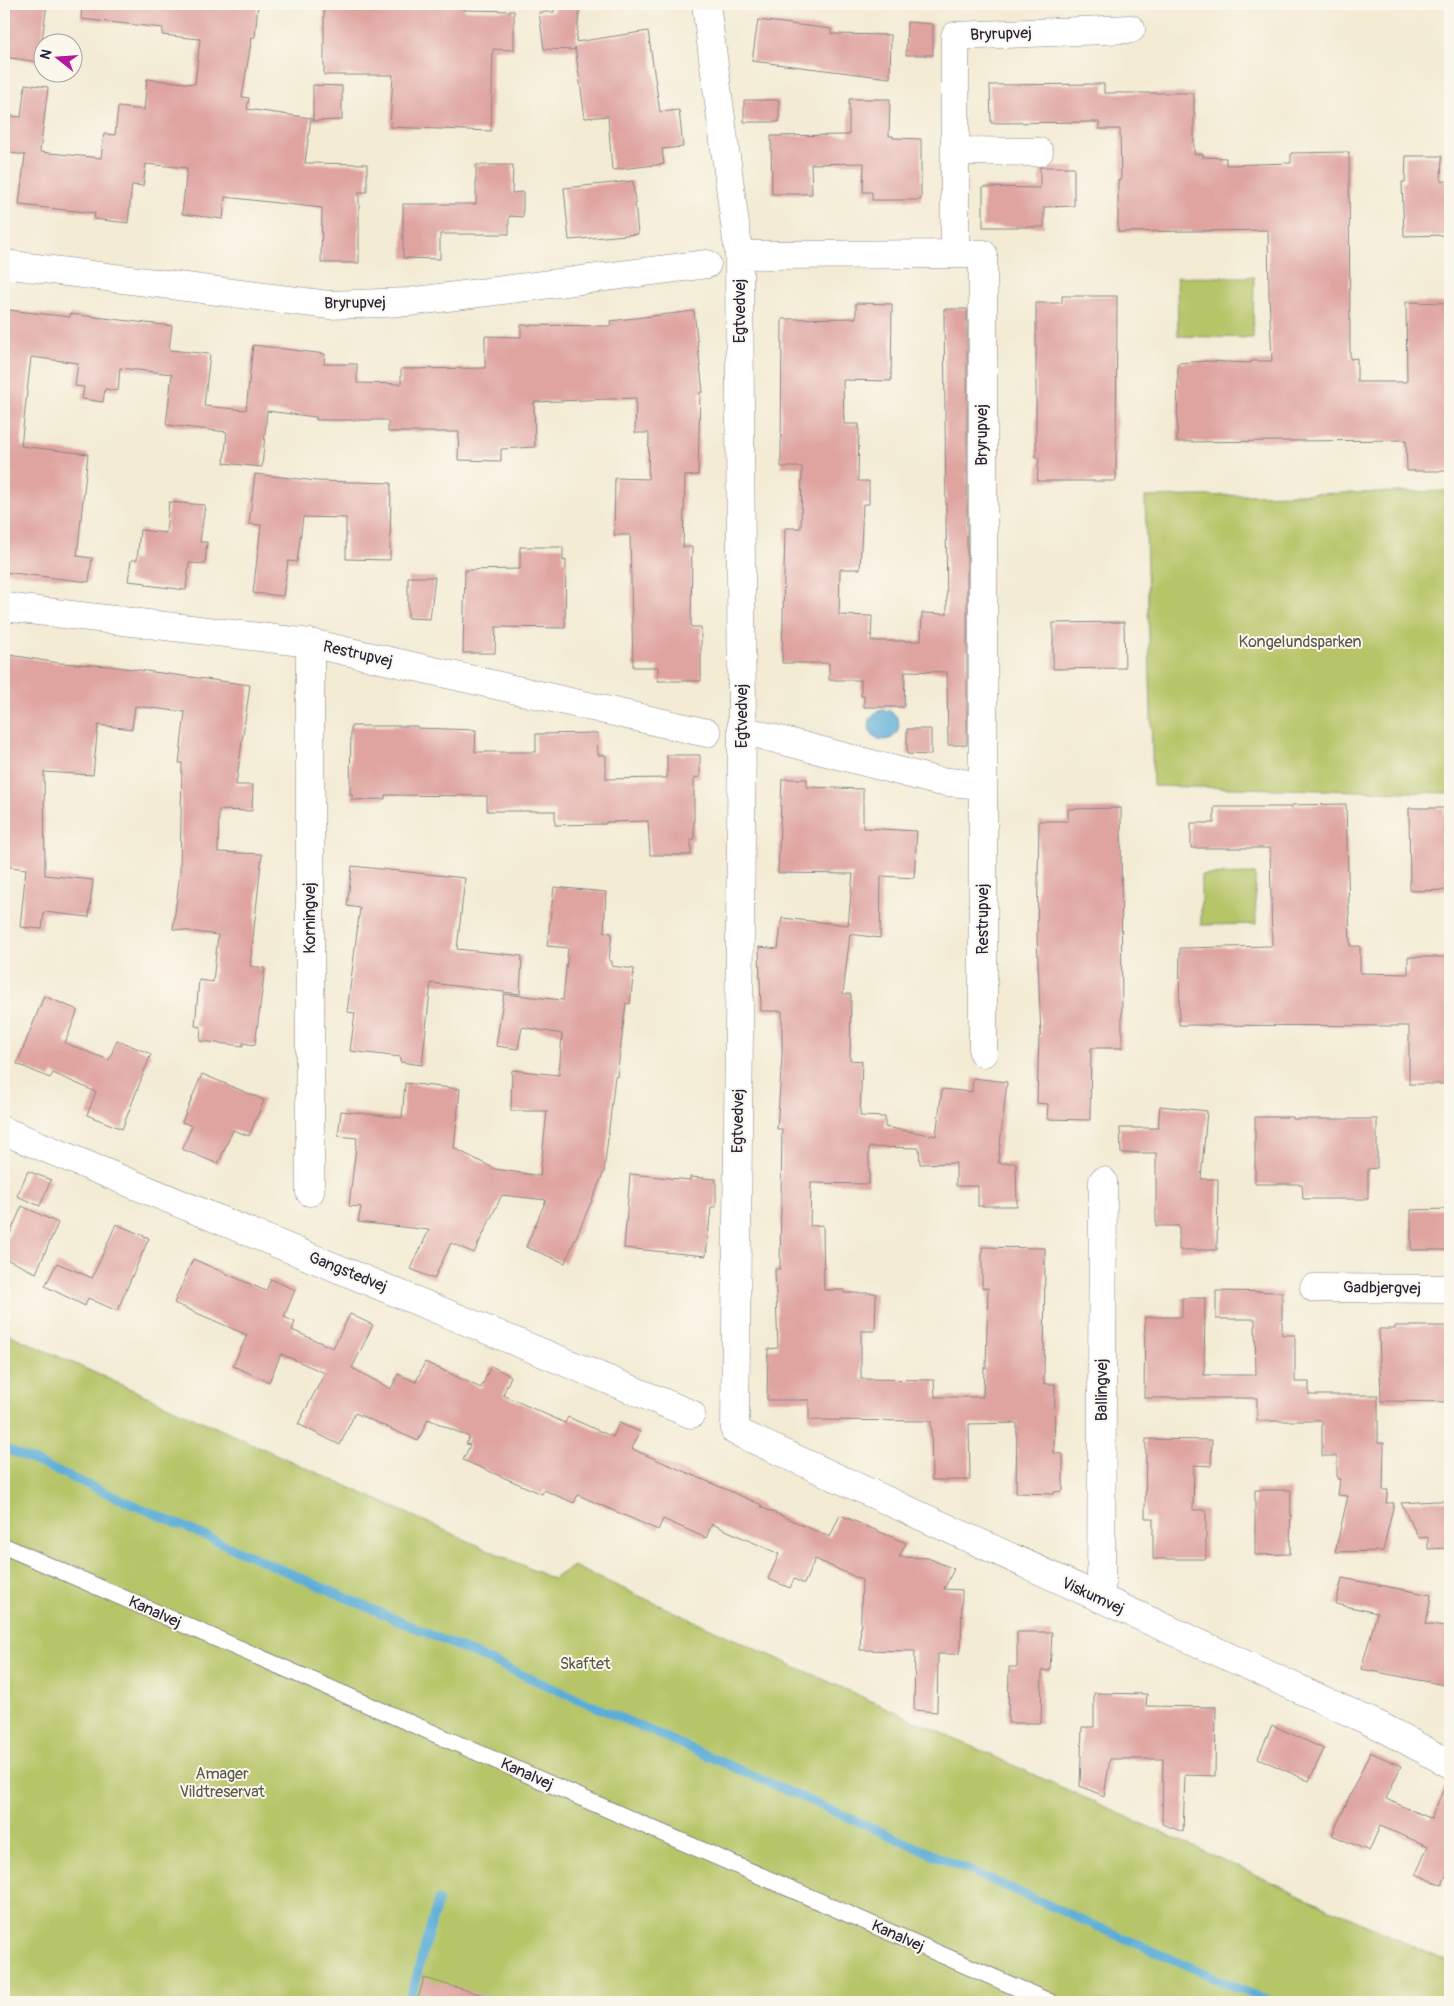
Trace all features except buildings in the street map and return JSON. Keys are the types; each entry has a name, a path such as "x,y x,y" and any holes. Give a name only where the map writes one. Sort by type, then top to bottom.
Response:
{"street":[{"name":"Egtvedvej","path":"706,4 739,255 742,730 735,1431"},
{"name":"Bryrupvej","path":"955,254 955,36 1131,29"},
{"path":"955,151 1039,152"},
{"name":"Bryrupvej","path":"739,255 983,254 983,644"},
{"name":"Bryrupvej","path":"4,264 329,305 408,302 707,264"},
{"name":"Restrupvej","path":"4,607 310,643 707,733"},
{"name":"Korningvej","path":"310,643 310,1192"},
{"name":"Restrupvej","path":"983,644 983,1053"},
{"path":"742,730 938,781 983,785"},
{"name":"Gangstedvej","path":"4,1131 691,1414"},
{"name":"Ballingvej","path":"1101,1599 1103,1181"},
{"name":"Gadbjergvej","path":"1314,1288 1450,1289"},
{"name":"Viskumvej","path":"735,1431 1382,1727 1450,1764"}],"lane":[{"name":"Kanalvej","path":"4,1546 1050,2002"}],"green space":[{"path":"1177,277 1254,277 1253,338 1178,336"},
{"name":"Kongelundsparken","path":"1450,491 1450,793 1153,786 1145,497"},
{"path":"1255,874 1256,924 1201,925 1201,875"},
{"name":"Amager Vildtreservat","path":"4,1332 553,1579 573,1566 1450,1963 1450,2002 4,2002"}],"water":[{"path":"884,710 890,711 898,719 898,731 890,739 884,740 878,739 870,731 869,725 870,719 878,711"}],"waterway":[{"path":"4,1448 1270,2002"},
{"path":"409,2002 438,1900"}],"park label":[{"name":"Skaftet","path":"585,1664"}]}
